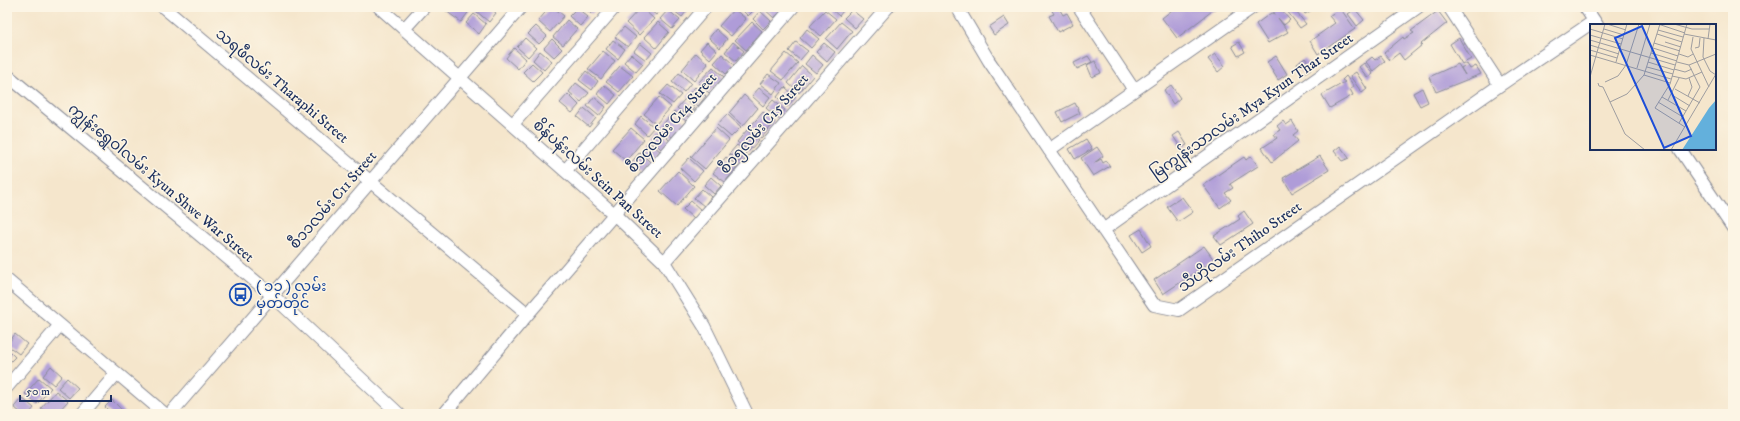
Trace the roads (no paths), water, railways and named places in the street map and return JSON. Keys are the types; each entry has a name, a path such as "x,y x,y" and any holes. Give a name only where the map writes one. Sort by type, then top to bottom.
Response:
{"street":[{"name":"သရဖီလမ်း Tharaphi Street","path":"163,7 528,314"},
{"name":"စိန်ပန်းလမ်း Sein Pan Street","path":"379,7 565,170 664,262 704,326 747,414"},
{"path":"404,29 424,7"},
{"name":"စီ၁၁လမ်း C11 Street","path":"170,414 521,7"},
{"path":"513,124 614,7"},
{"path":"565,170 706,7"},
{"name":"စီ၁၄လမ်း C14 Street","path":"444,414 528,314 794,7"},
{"name":"စီ၁၅လမ်း C15 Street","path":"664,262 888,7"},
{"name":"သီဟိုလမ်း Thiho Street","path":"957,7 989,62 1154,305 1179,310 1500,85 1590,26"},
{"path":"1049,150 1253,7"},
{"name":"မြကျွန်းသာလမ်း Mya Kyun Thar Street","path":"1103,230 1418,7"},
{"path":"1449,7 1500,85"},
{"path":"1585,7 1595,23"},
{"path":"1082,8 1134,90"},
{"name":"ကျွန်းရွှေဝါလမ်း Kyun Shwe War Street","path":"7,75 272,295 399,414"},
{"path":"1681,150 1733,228"},
{"path":"9,284 165,414"},
{"path":"7,387 60,325"},
{"path":"82,414 117,373"}],"place":[{"name":"( ၁၁ ) လမ်း မှတ်တိုင်","path":"240,295"}]}
